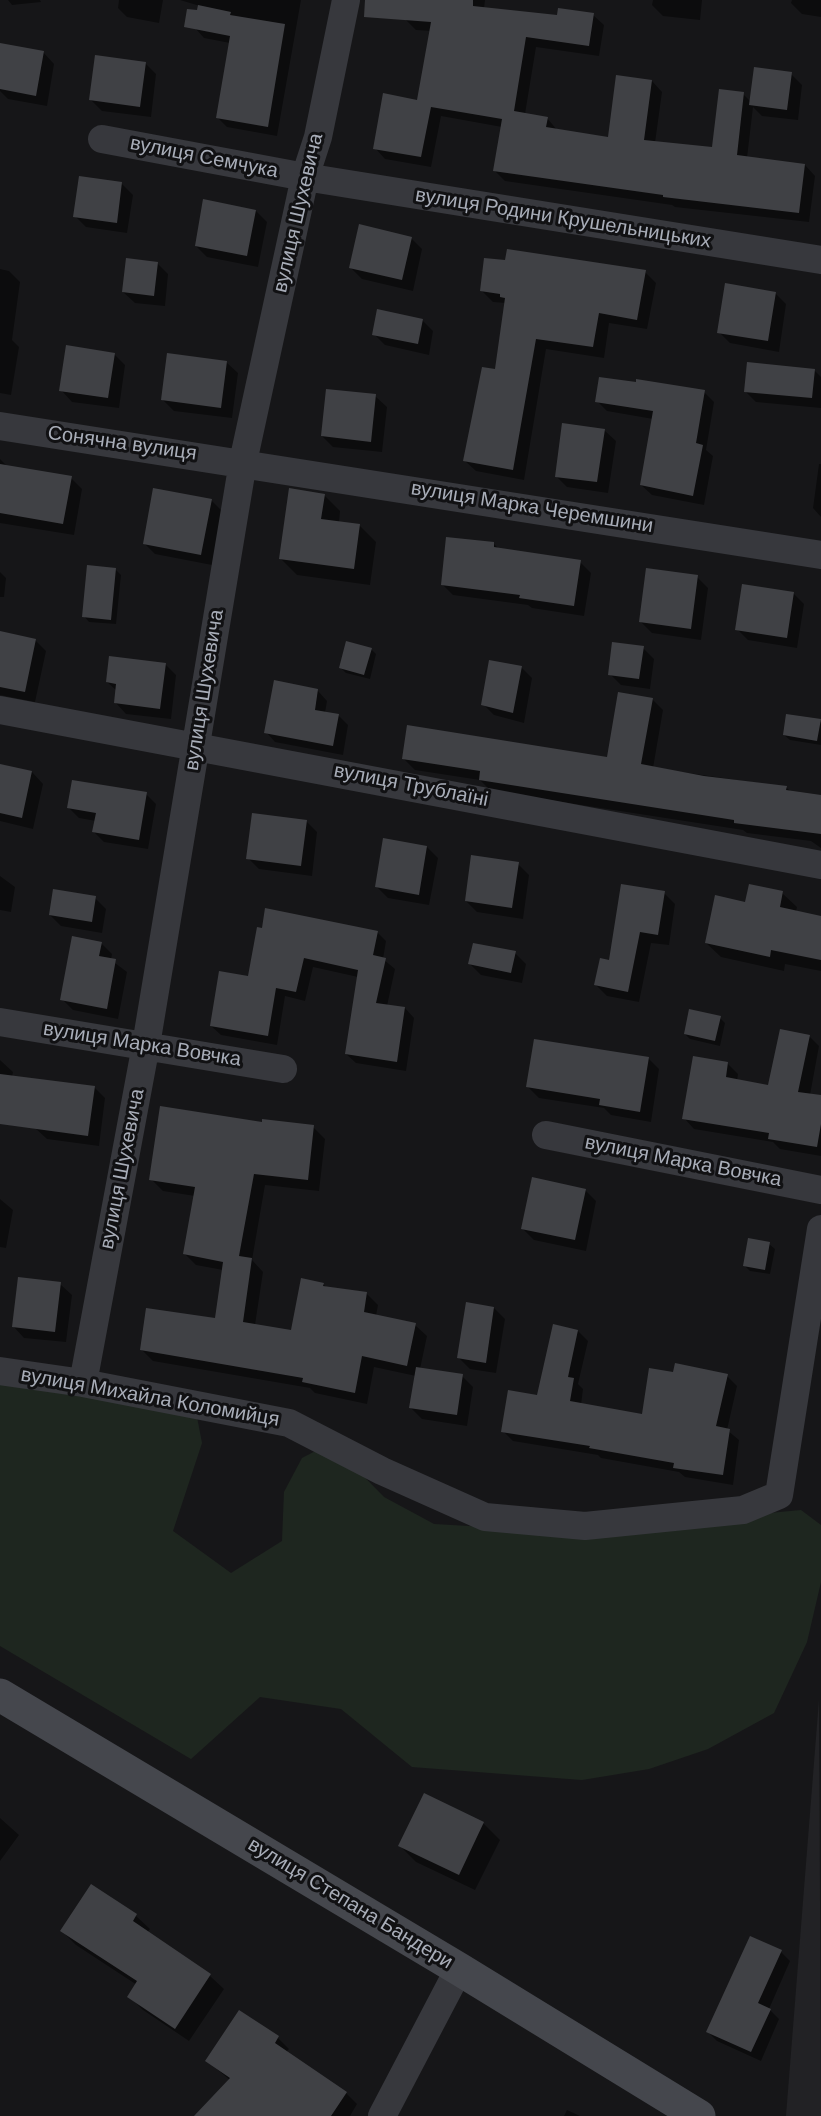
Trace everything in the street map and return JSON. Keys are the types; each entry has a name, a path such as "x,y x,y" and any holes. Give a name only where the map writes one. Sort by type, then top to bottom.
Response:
{"main road":[{"name":"вулиця Степана Бандери","path":"0,1695 459,1969 699,2116"}],"street":[{"name":"вулиця Шухевича","path":"83,1383 146,1045 243,462 305,177 318,137 346,0"},
{"name":"вулиця Семчука","path":"102,139 305,177"},
{"name":"вулиця Родини Крушельницьких","path":"305,177 821,260"},
{"name":"Сонячна вулиця","path":"0,426 243,462"},
{"name":"вулиця Марка Черемшини","path":"243,462 821,555"},
{"name":"вулиця Трублаїні","path":"0,710 196,745 821,865"},
{"name":"вулиця Марка Вовчка","path":"0,1022 284,1069"},
{"name":"вулиця Марка Вовчка","path":"546,1135 821,1190"},
{"name":"вулиця Михайла Коломийця","path":"0,1371 83,1383 289,1423 382,1471 485,1517 585,1526 743,1510 779,1495 821,1229"},
{"path":"382,2116 459,1969"}],"shaded area":[{"path":"0,1379 196,1412 202,1443 173,1531 231,1573 282,1541 284,1492 302,1458 331,1443 384,1497 434,1524 571,1532 801,1510 821,1525 821,1582 807,1642 774,1713 708,1749 649,1769 582,1780 412,1767 341,1709 260,1697 191,1759 0,1646"},
{"path":"819,1700 821,2116 786,2116"}],"building":[{"path":"365,0 473,0 473,6 557,15 558,8 594,13 589,46 526,37 514,111 548,117 546,127 608,137 616,75 652,80 644,140 712,147 719,89 744,92 737,155 805,164 799,213 663,197 663,195 493,171 502,119 431,107 421,157 373,149 383,93 417,100 431,22 364,17"},
{"path":"198,5 231,12 230,15 285,24 268,127 216,118 230,36 184,27 187,9 197,10"},
{"path":"0,43 44,51 36,96 0,89"},
{"path":"95,55 146,62 140,107 89,100"},
{"path":"754,67 792,72 787,110 749,105"},
{"path":"79,176 122,182 117,223 73,217"},
{"path":"203,199 256,210 247,256 195,246"},
{"path":"359,224 412,237 402,280 349,268"},
{"path":"507,249 646,270 637,320 599,313 593,347 536,339 513,470 463,461 482,367 495,369 505,298 500,297 500,294 480,291 484,258 505,260"},
{"path":"126,258 158,262 154,296 122,292"},
{"path":"725,283 776,292 768,341 717,333"},
{"path":"377,309 423,319 418,344 372,335"},
{"path":"66,345 115,353 108,398 59,391"},
{"path":"167,353 227,361 221,408 161,400"},
{"path":"747,362 815,369 812,398 744,392"},
{"path":"599,377 636,382 636,379 705,390 696,443 703,445 693,496 640,485 653,411 595,402"},
{"path":"326,389 376,394 371,442 321,436"},
{"path":"562,423 605,429 597,482 555,477"},
{"path":"0,464 72,476 63,524 0,513"},
{"path":"153,488 212,499 201,555 143,544"},
{"path":"289,488 325,494 321,519 360,524 354,569 279,559"},
{"path":"446,537 494,542 494,547 581,560 574,606 519,598 520,595 441,585"},
{"path":"87,565 116,568 111,620 82,617"},
{"path":"646,568 698,575 691,629 639,622"},
{"path":"742,584 794,592 787,638 735,630"},
{"path":"0,631 36,639 25,692 0,687"},
{"path":"346,641 372,648 364,675 339,668"},
{"path":"612,642 644,646 639,679 608,675"},
{"path":"109,656 166,663 160,709 114,703 116,684 106,682"},
{"path":"489,660 522,666 513,713 481,705"},
{"path":"274,680 318,689 315,710 339,714 333,746 264,733"},
{"path":"618,692 653,698 641,764 704,776 787,786 786,790 821,795 821,834 734,823 734,820 479,780 480,771 402,759 407,725 607,757"},
{"path":"786,714 821,719 817,741 783,735"},
{"path":"0,764 32,771 22,818 0,813"},
{"path":"72,780 147,792 139,840 92,832 96,813 67,808"},
{"path":"252,813 307,820 301,866 246,859"},
{"path":"383,838 427,846 419,895 375,887"},
{"path":"471,855 519,862 512,908 465,901"},
{"path":"621,884 665,891 658,935 640,932 628,992 594,985 600,958 609,960"},
{"path":"749,884 783,891 780,907 821,916 821,960 771,950 770,957 705,943 715,895 745,902"},
{"path":"53,889 96,896 92,922 49,915"},
{"path":"265,908 378,931 373,955 386,958 376,1003 405,1007 397,1062 345,1054 358,970 304,958 296,992 276,988 268,1036 210,1026 219,971 248,976 257,927 262,928"},
{"path":"72,936 102,942 99,956 116,959 107,1009 60,1000"},
{"path":"473,943 516,951 511,973 468,964"},
{"path":"689,1009 721,1016 715,1041 684,1034"},
{"path":"780,1029 810,1035 798,1092 821,1095 821,1124 817,1147 768,1139 769,1133 682,1119 693,1056 728,1062 726,1077 768,1085"},
{"path":"534,1039 649,1057 640,1112 599,1105 600,1099 526,1087"},
{"path":"0,1074 95,1086 88,1136 0,1124"},
{"path":"160,1106 262,1122 262,1119 314,1125 308,1180 254,1174 239,1256 252,1258 243,1322 291,1330 301,1278 324,1283 323,1286 367,1292 364,1312 416,1323 407,1366 362,1356 355,1393 302,1382 303,1378 140,1350 146,1308 215,1318 223,1262 183,1254 195,1187 149,1180"},
{"path":"532,1177 586,1189 575,1240 521,1229"},
{"path":"748,1238 770,1242 765,1270 743,1266"},
{"path":"18,1277 61,1282 55,1332 12,1327"},
{"path":"466,1302 494,1307 486,1363 457,1358"},
{"path":"553,1324 578,1330 568,1377 574,1378 570,1401 642,1414 649,1368 673,1372 675,1363 728,1374 716,1426 730,1429 723,1475 673,1468 674,1463 589,1448 590,1446 501,1432 508,1390 537,1395"},
{"path":"416,1367 463,1374 457,1415 409,1408"},
{"path":"424,1793 484,1822 459,1875 398,1846"},
{"path":"91,1884 137,1914 133,1921 211,1974 175,2029 127,1997 137,1981 60,1931"},
{"path":"750,1936 782,1950 758,2003 771,2009 751,2052 706,2032"},
{"path":"239,2010 279,2036 275,2043 347,2092 331,2116 194,2116 230,2078 205,2061"}]}
